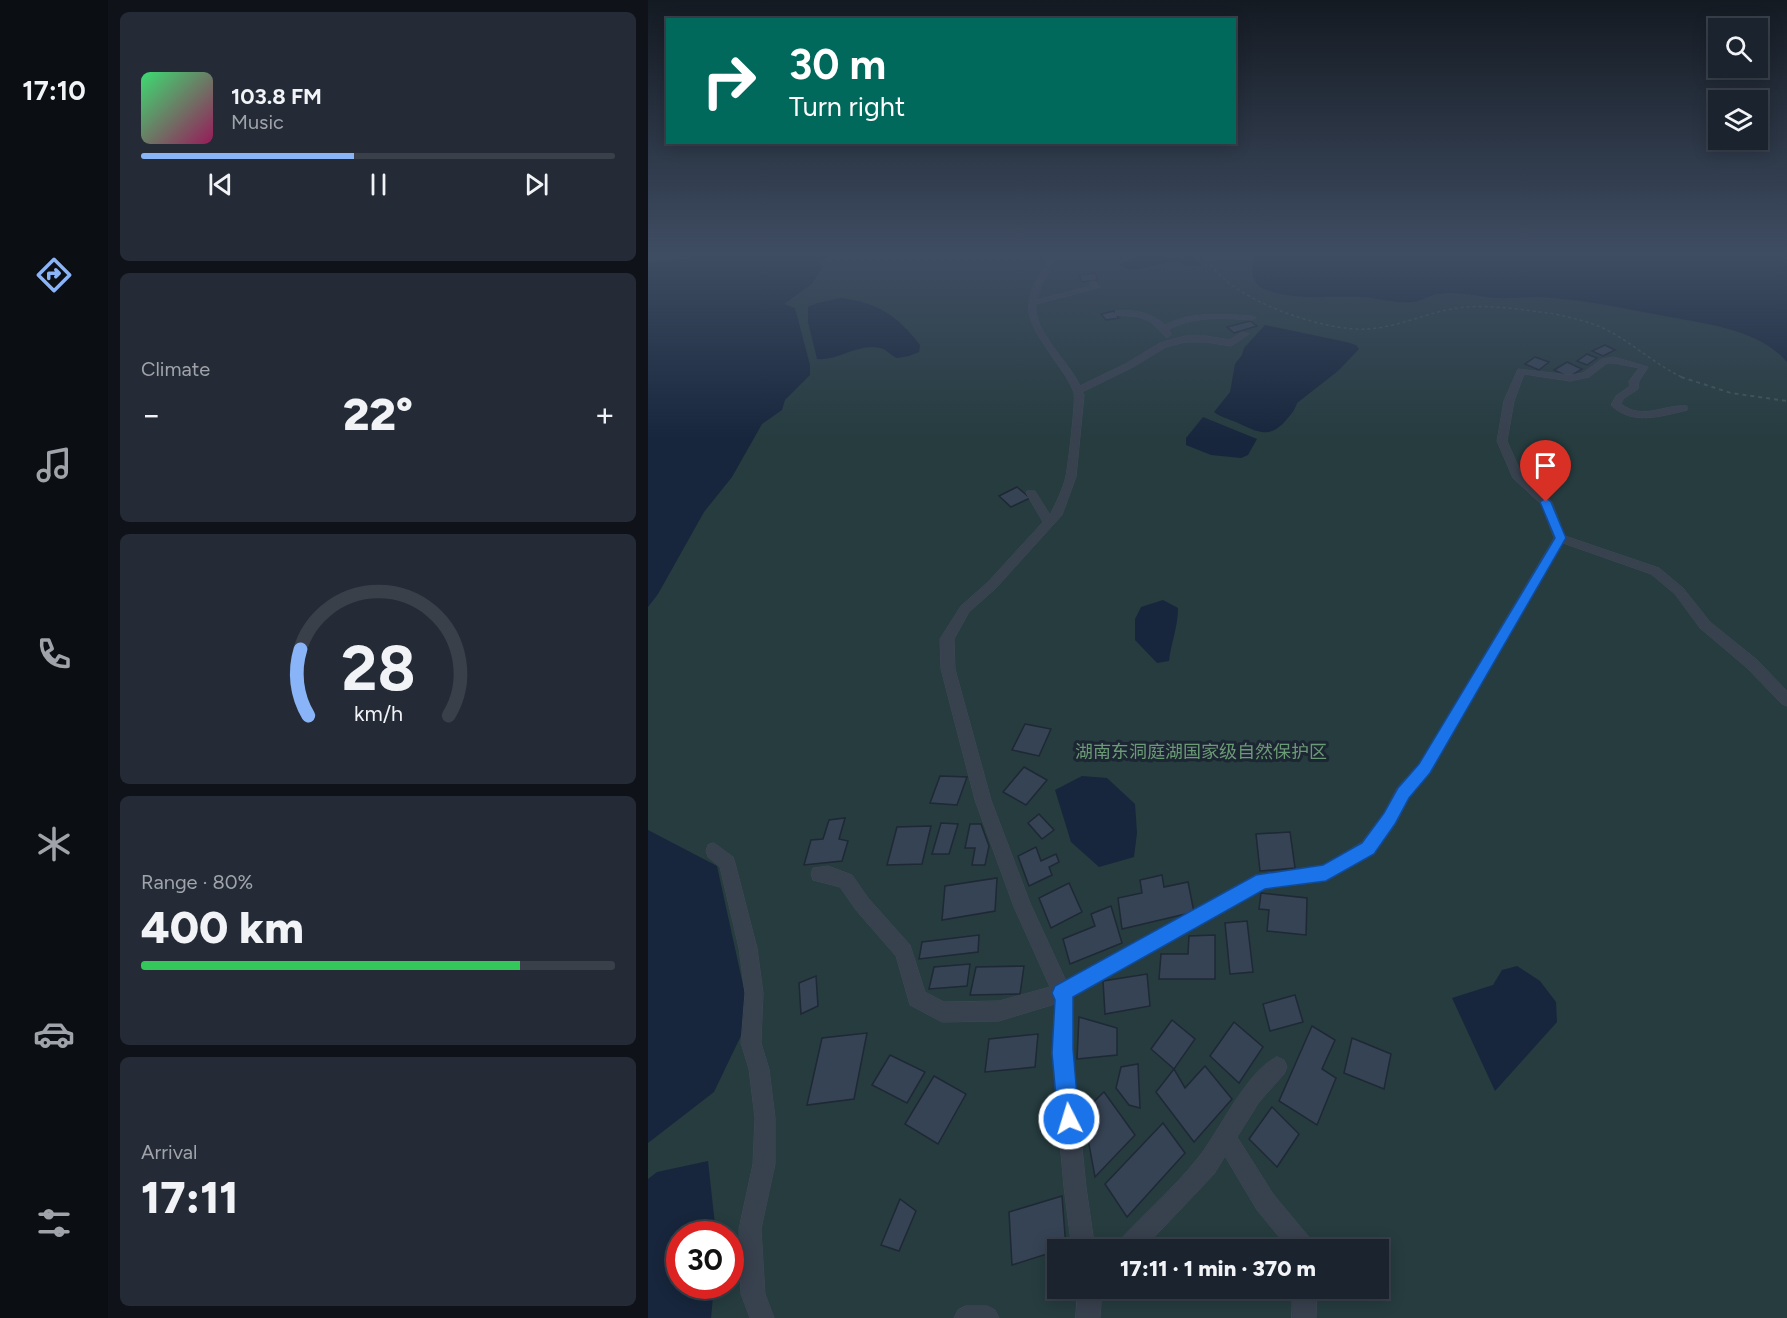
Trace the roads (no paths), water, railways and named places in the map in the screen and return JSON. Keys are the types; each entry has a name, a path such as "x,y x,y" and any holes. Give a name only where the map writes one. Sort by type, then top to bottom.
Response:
{"street":[{"path":"1032,316 1039,331 1072,379 1079,395 1071,477 1056,515 992,585 965,609 947,639 948,669 983,800 1023,907 1065,1000 1062,1053 1063,1051 1075,1187 1082,1239"},
{"path":"1140,316 1165,328 1168,336 1163,345"},
{"path":"1165,328 1174,323 1204,316"},
{"path":"1214,316 1252,318"},
{"path":"1077,390 1130,365 1163,345 1185,339 1206,339 1231,343 1245,334"},
{"path":"1684,408 1656,415 1643,415 1631,414 1616,405 1619,398 1635,387 1634,381 1644,367 1614,360 1605,361 1586,375 1570,378 1521,371 1509,401 1502,441 1517,476 1546,502 1560,538 1655,571 1679,591 1705,624 1751,663 1787,700"},
{"path":"1031,493 1049,522"},
{"path":"819,873 846,881 862,904 904,951 917,998 942,1012 999,1011 1062,993 1263,881 1326,873 1368,848 1390,818 1403,793 1425,768 1560,538"},
{"path":"714,851 727,863 748,948 754,993 751,1043 759,1069 765,1118 764,1164 750,1229 753,1294 762,1318"},
{"path":"1136,1239 1206,1166 1252,1095 1277,1067"},
{"path":"1225,1137 1264,1202 1296,1239"},
{"path":"1088,1318 1089,1299"},
{"path":"1304,1318 1305,1299"},
{"path":"966,1318 987,1318"}],"water":[{"path":"648,316 797,316 810,365 810,375 785,400 782,410 762,424 732,477 704,512 658,594 648,607"},
{"path":"808,316 891,316 920,345 919,352 897,358 882,349 872,347 817,359"},
{"path":"1665,316 1787,316 1787,362 1763,342 1733,330"},
{"path":"1265,325 1346,342 1356,345 1359,349 1338,371 1297,403 1281,426 1269,432 1250,429 1214,412 1230,392 1235,364 1244,348"},
{"path":"1203,417 1257,439 1248,455 1241,458 1211,455 1186,445 1186,438"},
{"path":"1163,600 1178,608 1178,615 1169,661 1157,663 1135,640 1135,619 1141,607"},
{"path":"1082,776 1107,778 1135,804 1137,833 1134,857 1099,867 1071,842 1055,790"},
{"path":"648,830 717,866 750,1017 714,1092 648,1143"},
{"path":"1517,966 1540,981 1556,1002 1557,1022 1495,1091 1452,998 1493,985 1502,970"},
{"path":"708,1161 715,1221 666,1221 666,1299 713,1299 711,1318 648,1318 648,1179 657,1172"}],"park label":[{"name":"湖南东洞庭湖国家级自然保护区","path":"1201,752"}]}
